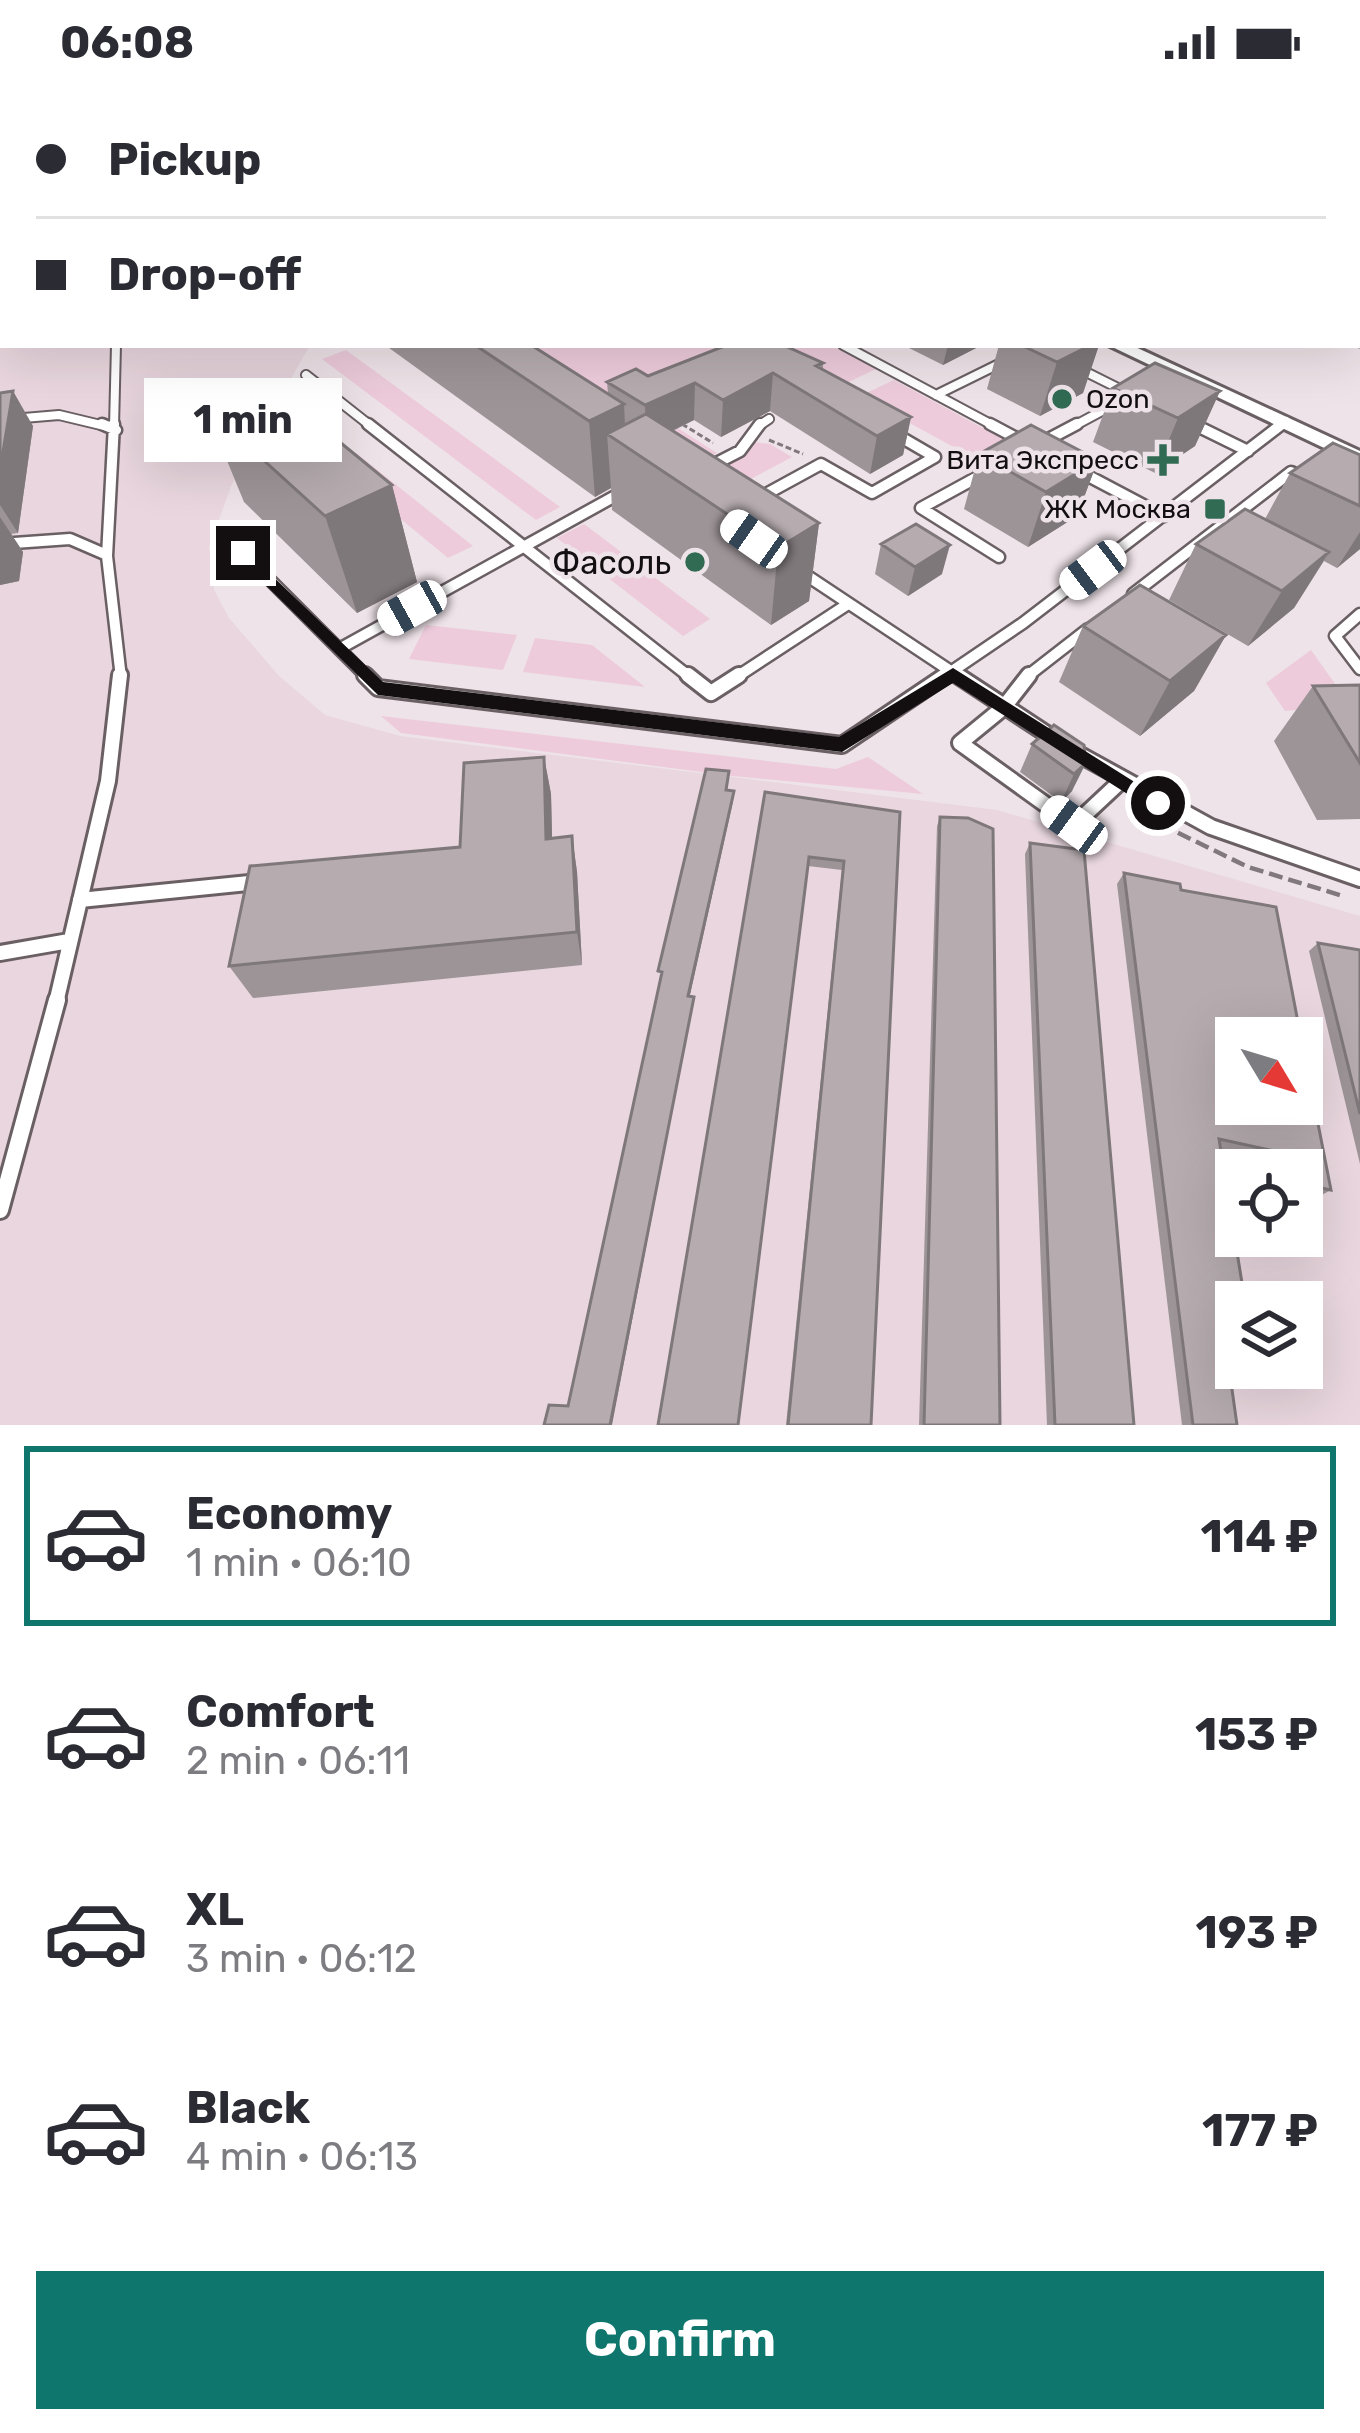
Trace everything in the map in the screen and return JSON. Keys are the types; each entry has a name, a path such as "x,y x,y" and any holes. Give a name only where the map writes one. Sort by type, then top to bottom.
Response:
{"street":[{"path":"1124,348 1360,459"}],"lane":[{"path":"0,1210 80,900 119,718 122,661 107,555 116,348"},
{"path":"849,348 1037,449"},
{"path":"936,395 1019,354"},
{"path":"1014,457 1037,449 1132,394 1072,366"},
{"path":"306,375 712,693 848,604"},
{"path":"0,420 63,413 116,430"},
{"path":"691,476 740,451 758,425 770,419"},
{"path":"243,553 378,688 842,745 953,674 1286,421"},
{"path":"1190,422 1248,451"},
{"path":"739,508 821,464 872,493 935,457 877,423"},
{"path":"1062,463 1163,516"},
{"path":"995,467 922,508 999,557"},
{"path":"1115,608 1291,472 1308,480"},
{"path":"339,649 631,487"},
{"path":"0,544 69,539 93,542 107,555"},
{"path":"794,567 1120,782 1196,824 1293,861 1360,879"},
{"path":"1360,614 1335,636 1360,669"},
{"path":"1097,622 1018,683 1004,707 960,743 1074,825 1120,782"},
{"path":"80,900 265,882"},
{"path":"0,953 69,941"}],"shaded area":[{"path":"0,348 308,348 232,484 209,547 214,590 229,618 279,676 325,715 400,736 997,810 1360,916 1360,1425 0,1425"},
{"path":"503,348 747,348 648,409 717,453 684,471"},
{"path":"775,348 836,348 876,369 836,388"},
{"path":"346,350 560,507 536,520 322,359"},
{"path":"894,380 1005,440 983,463 860,396"},
{"path":"753,442 770,444 792,457 738,486 695,479 745,454"},
{"path":"356,453 473,546 448,558 333,463"},
{"path":"584,524 710,619 683,636 557,538"},
{"path":"426,625 517,635 503,670 409,659"},
{"path":"535,638 592,645 645,687 523,672"},
{"path":"1311,650 1350,705 1285,711 1266,683"},
{"path":"381,716 836,769 868,757 923,794 733,776 401,733"}],"building":[{"path":"480,348 536,348 624,404 589,421"},
{"path":"719,348 790,348 911,417 877,436 773,373 723,400 695,383 645,405 607,382 636,369 648,376"},
{"path":"1027,348 1085,348 1057,362"},
{"path":"1155,363 1220,391 1178,418 1113,388"},
{"path":"268,383 392,485 325,516 205,407"},
{"path":"13,391 0,470 0,393"},
{"path":"646,414 819,523 778,548 607,434"},
{"path":"1031,425 1098,460 1046,492 979,454"},
{"path":"1333,443 1360,455 1360,506 1290,473"},
{"path":"1245,509 1329,552 1282,591 1196,544"},
{"path":"916,524 950,545 915,567 881,544"},
{"path":"1140,585 1226,635 1170,681 1083,626"},
{"path":"1360,685 1360,763 1313,686"},
{"path":"1054,725 1084,745 1086,763 1074,774 1032,744"},
{"path":"544,757 546,839 572,836 577,932 229,966 250,866 460,847 464,763"},
{"path":"706,769 729,771 726,790 734,791 688,996 694,997 610,1425 544,1425 549,1405 568,1406 662,972 658,971"},
{"path":"765,792 900,812 871,1425 788,1425 844,861 809,857 738,1425 658,1425"},
{"path":"940,817 968,818 993,829 1000,1425 924,1425"},
{"path":"1030,843 1084,850 1134,1425 1055,1425"},
{"path":"1124,873 1180,884 1181,890 1276,907 1297,1017 1215,1017 1215,1125 1318,1125 1323,1149 1265,1149 1219,1139 1221,1149 1215,1149 1215,1257 1238,1257 1242,1281 1215,1281 1215,1389 1232,1389 1237,1425 1193,1425"},
{"path":"1318,943 1360,950 1360,1114"},
{"path":"1323,1149 1331,1190 1323,1188"}],"place":[{"name":"Ozon","path":"1062,399"},
{"name":"Вита Экспресс","path":"1163,460"},
{"name":"ЖК Москва","path":"1215,509"},
{"name":"Фасоль","path":"695,562"}],"route":[{"path":"243,553 378,688 842,745 953,674 1158,803"}]}
